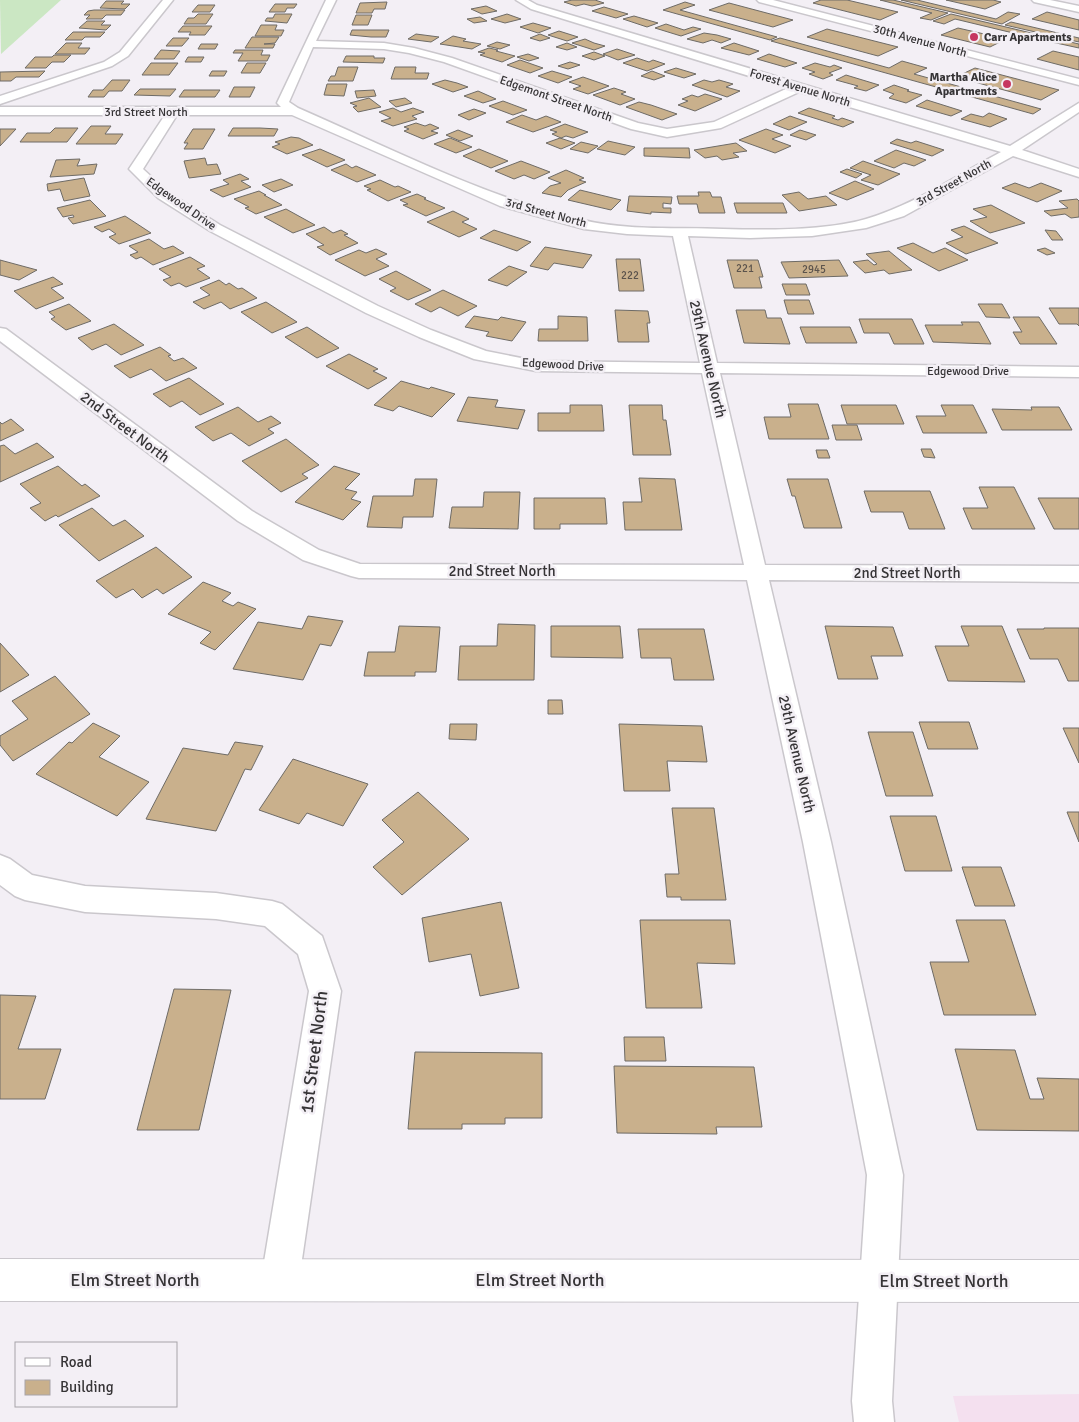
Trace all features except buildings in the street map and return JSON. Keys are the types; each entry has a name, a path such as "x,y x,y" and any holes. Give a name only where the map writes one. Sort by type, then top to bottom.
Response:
{"street":[{"path":"0,100 108,64 124,54 168,0"},
{"path":"294,112 284,103 309,44 331,0"},
{"name":"Forest Avenue North","path":"521,0 534,7 1012,151 1079,173"},
{"name":"30th Avenue North","path":"762,0 1079,82"},
{"path":"1037,0 1079,9"},
{"name":"Edgemont Street North","path":"309,44 384,46 410,50 448,60 635,126 667,133 717,125 798,88"},
{"name":"3rd Street North","path":"0,111 294,112 505,203 584,225 626,230 750,234 812,232 866,224 899,213 1012,151 1079,107"},
{"name":"Edgewood Drive","path":"173,112 136,169 147,183 201,221 391,318 482,356 536,366 1079,372"},
{"name":"29th Avenue North","path":"679,231 817,842 885,1174 872,1401 874,1422"},
{"name":"2nd Street North","path":"0,332 245,516 311,555 359,570 1079,574"},
{"name":"1st Street North","path":"0,868 24,888 85,899 216,906 272,914 311,946 325,991 280,1280"},
{"name":"Elm Street North","path":"0,1280 1079,1281"}],"shaded area":[{"path":"1079,1394 1079,1422 959,1422 953,1396"}],"green space":[{"path":"0,0 61,0 1,54"}],"place":[{"name":"Carr Apartments","path":"974,37"},
{"name":"Martha Alice Apartments","path":"1007,84"}]}
